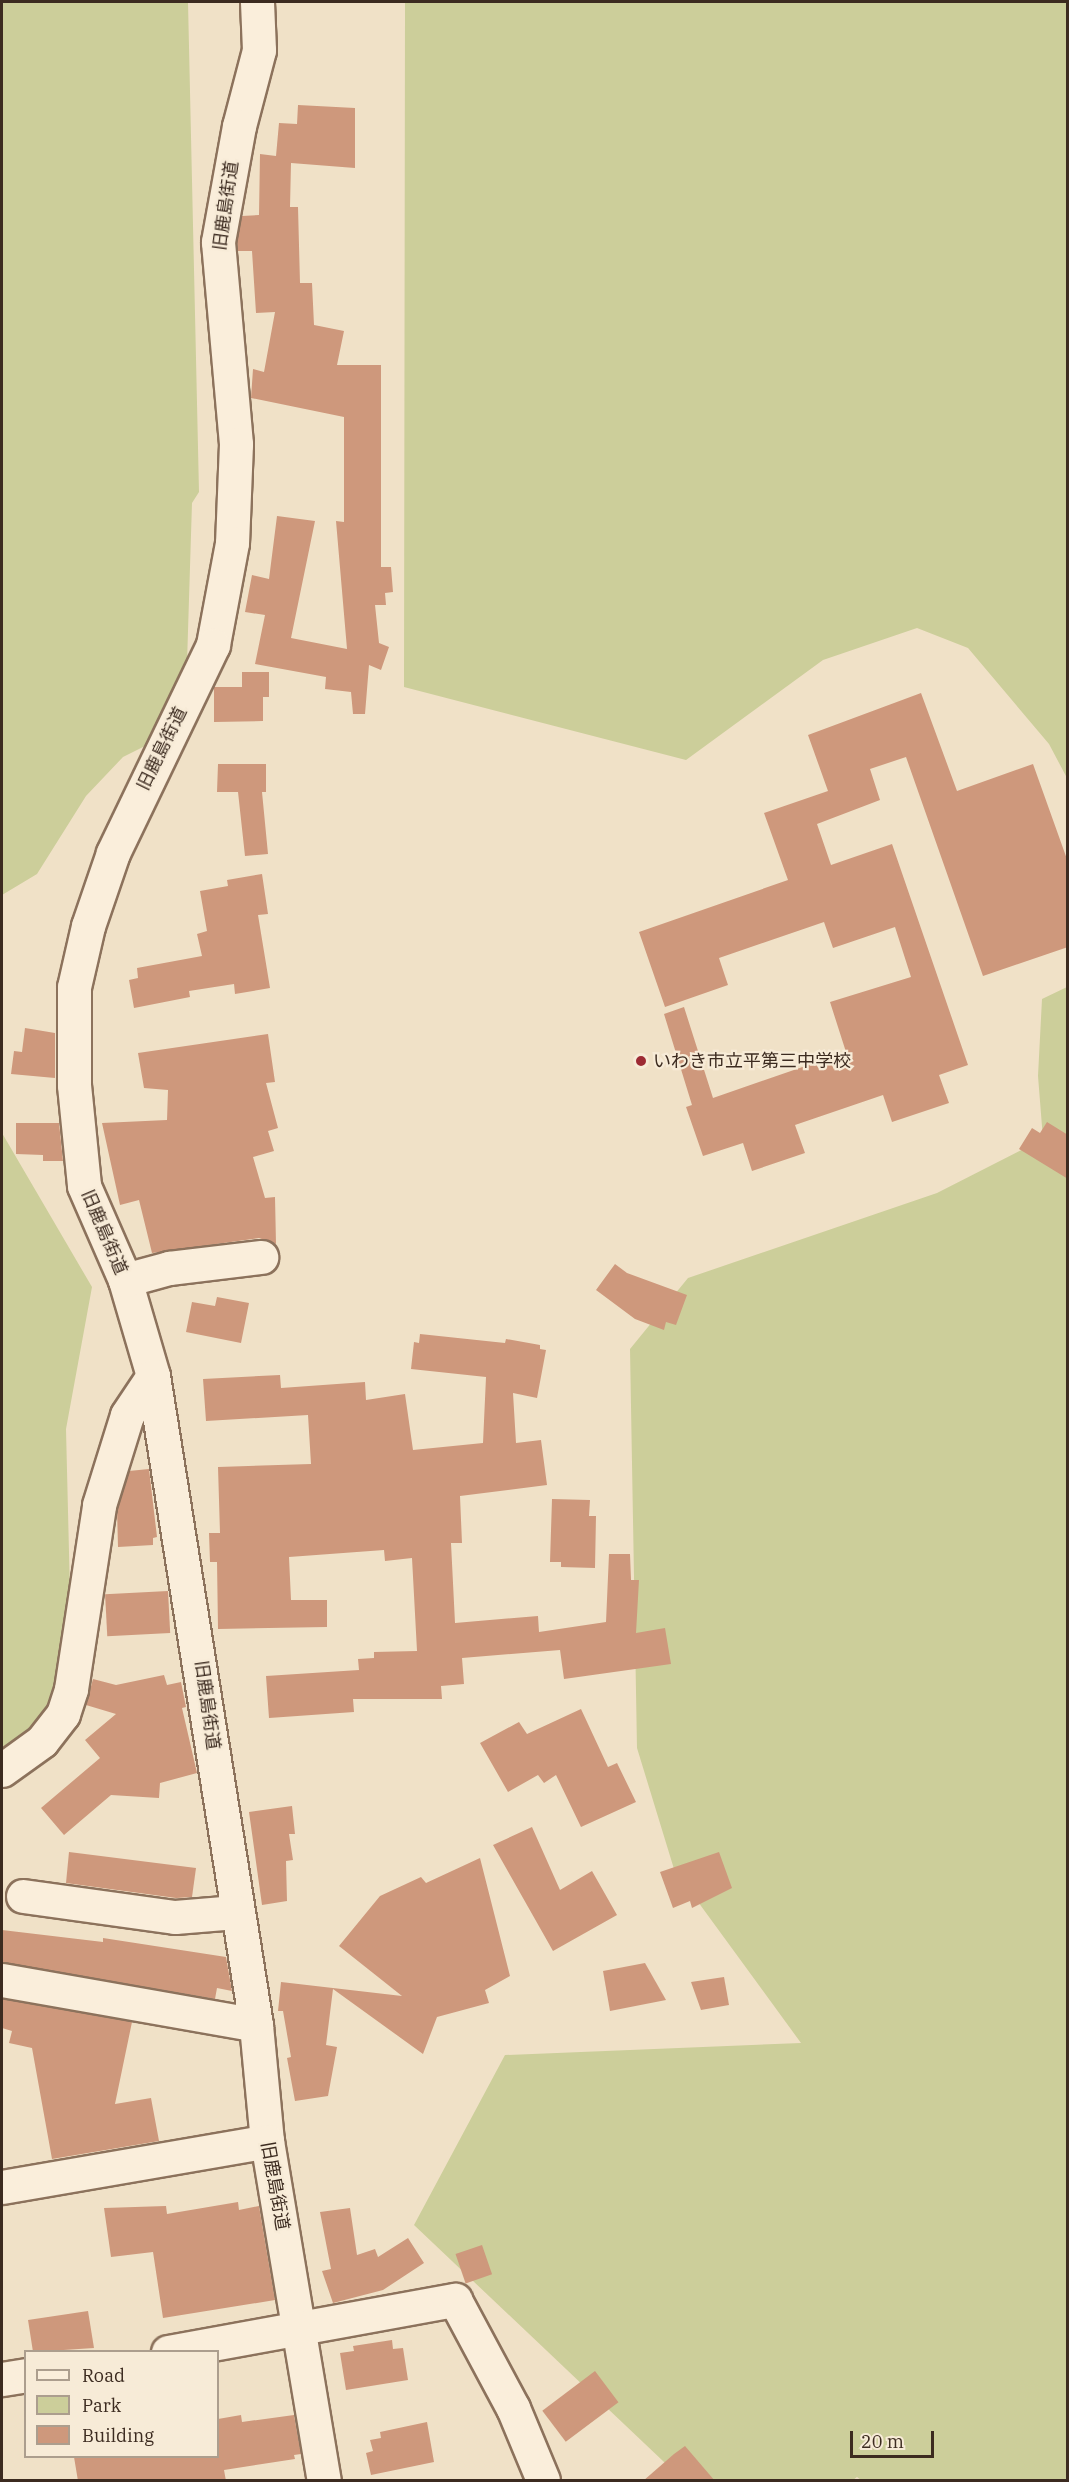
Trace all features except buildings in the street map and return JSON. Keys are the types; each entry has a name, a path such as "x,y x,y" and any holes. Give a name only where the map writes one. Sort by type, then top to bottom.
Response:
{"street":[{"name":"旧鹿島街道","path":"257,2 259,50 238,126 218,242 236,444 232,543 213,645 113,853 88,926 74,987 74,1084 84,1186 125,1280 153,1376 199,1649 236,1912 256,2025 267,2141 324,2481"},
{"path":"125,1280 169,1268 261,1257"},
{"path":"2,1770 42,1741 63,1714 71,1689 99,1505 127,1415 153,1376"},
{"path":"23,1896 175,1917 236,1912"},
{"path":"2,1980 256,2025"},
{"path":"2,2187 267,2141"},
{"path":"179,2350 455,2300 513,2408 543,2481"},
{"path":"2,2379 24,2375"}],"green space":[{"path":"2,2 188,2 199,492 192,503 187,663 165,736 123,757 86,796 37,874 2,895"},
{"path":"405,2 1067,2 1067,778 1049,744 968,648 917,628 823,660 686,760 404,687"},
{"path":"1067,987 1067,2480 861,2480 857,2477 853,2480 683,2480 414,2225 505,2055 801,2043 674,1869 637,1748 630,1349 688,1278 937,1193 1043,1139 1038,1076 1042,999"},
{"path":"2,1133 92,1287 66,1429 70,1593 47,1724 2,1747"}],"place":[{"name":"いわき市立平第三中学校","path":"641,1061"}]}
